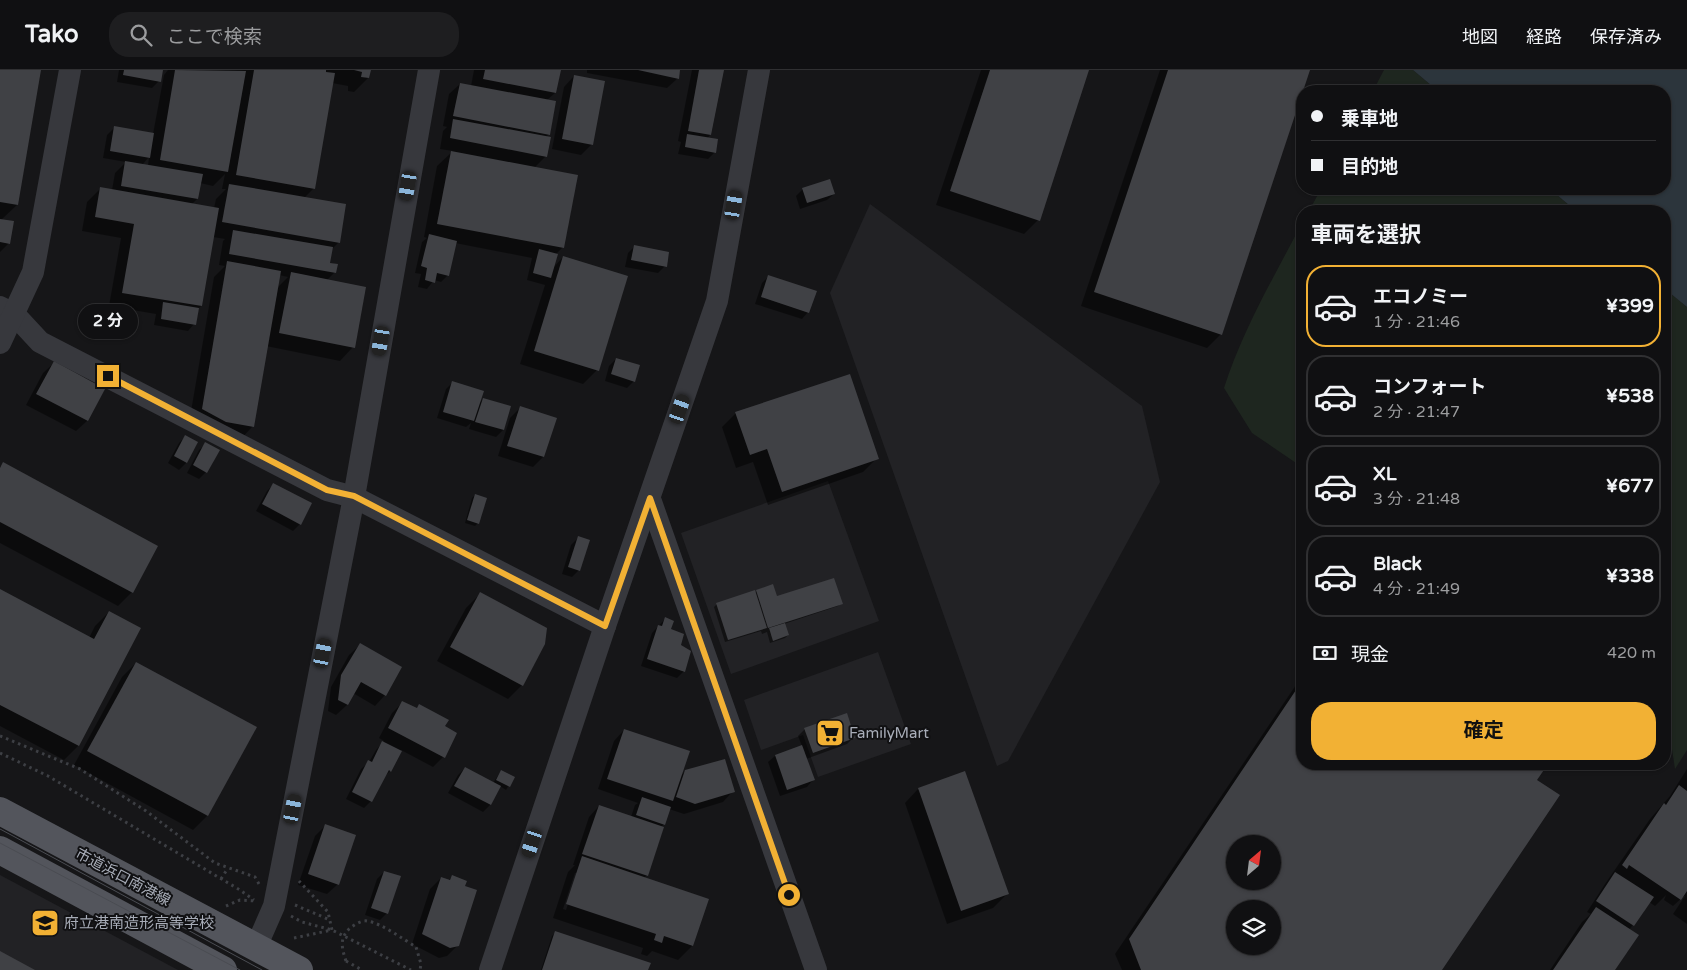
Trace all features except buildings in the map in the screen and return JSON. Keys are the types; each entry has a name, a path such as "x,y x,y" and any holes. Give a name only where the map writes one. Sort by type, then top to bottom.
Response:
{"main road":[{"name":"市道浜口南港線","path":"0,811 299,970"},
{"path":"0,850 223,970"}],"street":[{"path":"0,343 7,310 33,272 70,70"},
{"path":"256,948 270,901 354,496 429,70"},
{"path":"490,970 605,626 717,301 759,70"},
{"path":"7,310 40,342 327,490 354,496 605,626"},
{"path":"650,498 816,970"}],"path":[{"path":"0,736 80,769 146,811 215,863 255,877 260,886"},
{"path":"0,753 48,776 221,879 270,901 330,920"},
{"path":"221,879 228,868"},
{"path":"298,879 328,912 332,930"},
{"path":"240,900 270,901 302,922 332,930 409,970"},
{"path":"362,970 346,961 341,946 344,934 354,925 365,921 376,924 416,947 421,964 420,970"},
{"path":"294,938 332,930"}],"shaded area":[{"path":"1384,70 1413,70 1431,85 1376,85"},
{"path":"1413,70 1687,70 1687,307 1671,294 1671,205 1569,205 1557,195 1671,195 1671,85 1431,85"},
{"path":"1318,195 1557,195 1569,205 1312,205"},
{"path":"870,204 1142,406 1160,482 1008,761 997,766 830,293"},
{"path":"1296,234 1296,463 1252,433 1224,388 1240,345"},
{"path":"1671,294 1687,307 1687,750 1675,769 1671,742"},
{"path":"828,481 879,621 731,674 681,533"},
{"path":"878,652 911,744 818,777 803,735 761,750 744,700"},
{"name":"府立港南造形高等学校","path":"0,875 178,970 0,970"}],"tram line":[{"path":"0,829 262,970"},
{"path":"0,843 240,970"}],"place":[{"name":"FamilyMart","path":"830,733"},
{"name":"府立港南造形高等学校","path":"45,923"}],"route":[{"path":"108,376 327,490 354,496 605,626 650,498 789,895"}]}
